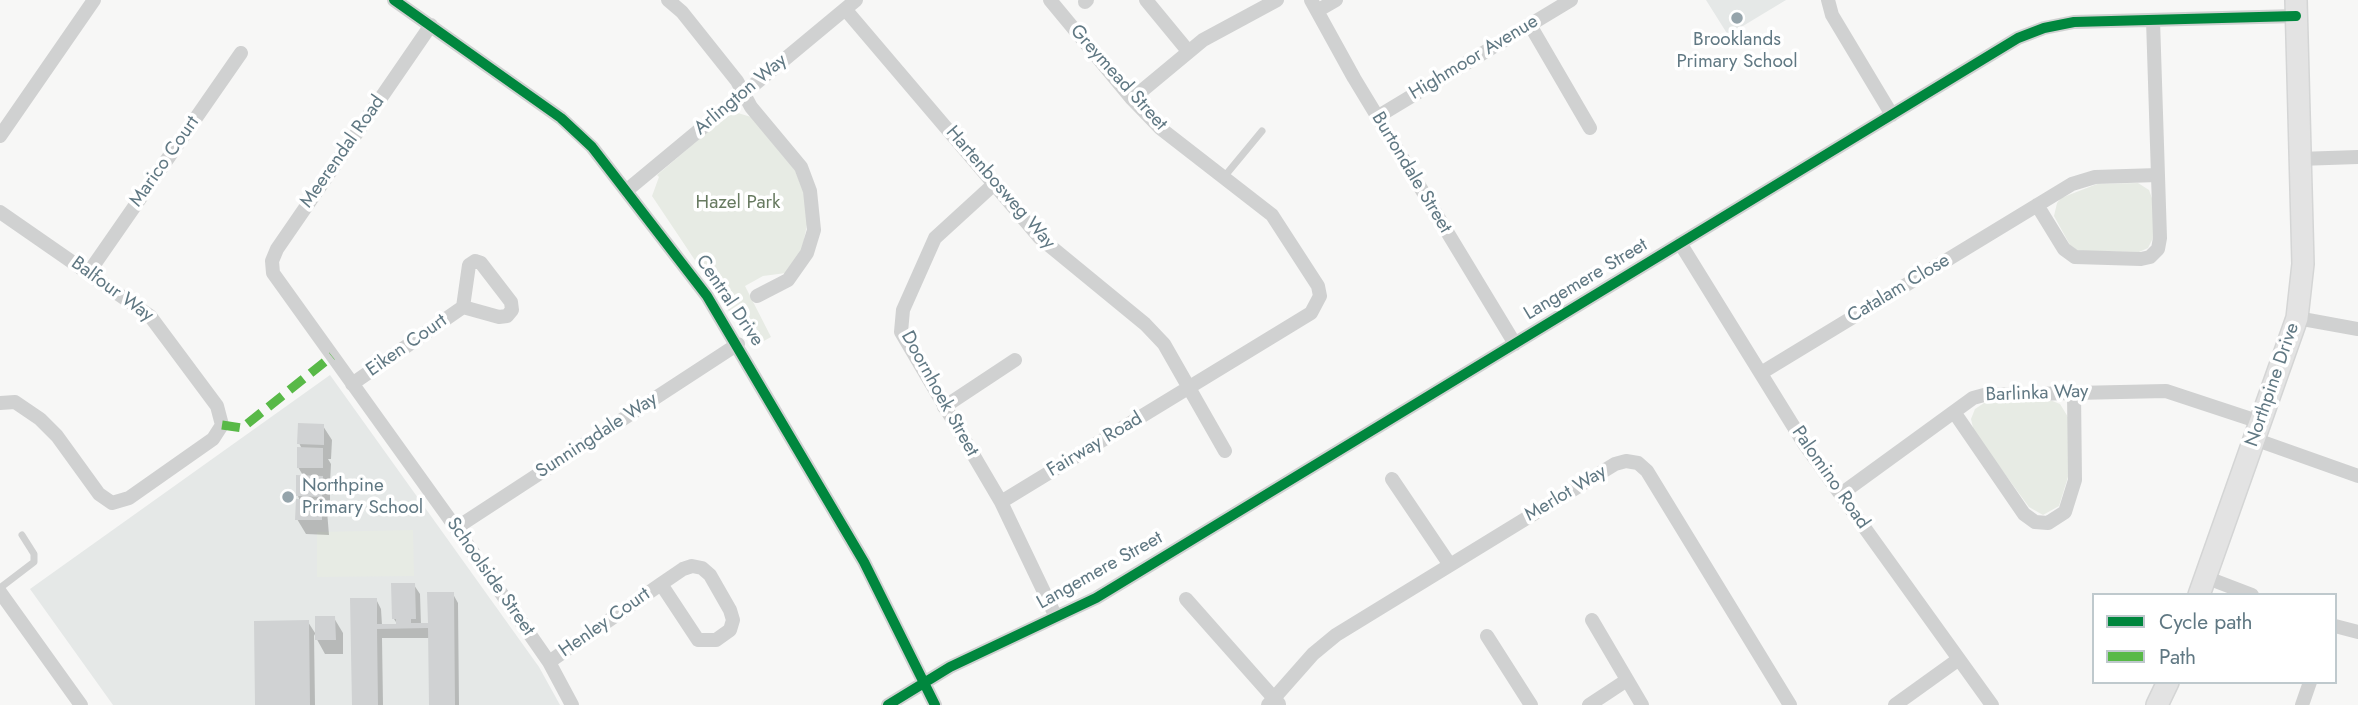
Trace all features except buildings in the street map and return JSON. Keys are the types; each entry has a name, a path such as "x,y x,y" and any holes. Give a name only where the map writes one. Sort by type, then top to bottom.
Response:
{"street":[{"path":"0,136 94,0"},
{"name":"Central Drive","path":"394,0 561,118 592,147 707,296 738,344 864,562 935,705"},
{"path":"668,0 682,12 744,93 751,107 801,167 810,191 814,218 812,242 802,263 778,287 757,296"},
{"name":"Greymead Street","path":"1051,0 1132,99 1160,128 1272,215 1318,286 1319,302"},
{"path":"1146,0 1188,51"},
{"path":"1132,99 1188,51 1218,30 1277,0"},
{"path":"1314,6 1336,0"},
{"name":"Highmoor Avenue","path":"1377,117 1571,0"},
{"path":"1828,0 1832,15 1892,115"},
{"name":"Arlington Way","path":"626,191 850,5"},
{"name":"Hartenbosweg Way","path":"850,5 993,185 1062,258 1150,328 1164,344 1189,388"},
{"name":"Burtondale Street","path":"1314,6 1377,117 1515,344"},
{"name":"Langemere Street","path":"888,705 950,667 1096,598 2030,33 2074,22 2153,20 2296,8"},
{"name":"Northpine Drive","path":"2202,586 2297,318 2303,264 2296,8"},
{"path":"2037,205 2064,249 2075,257 2146,259 2160,244 2153,20"},
{"name":"Meerendal Road","path":"279,283 272,267 276,249 430,25"},
{"path":"1530,25 1590,128"},
{"name":"Marico Court","path":"89,272 241,53"},
{"path":"2299,159 2358,157"},
{"name":"Catalam Close","path":"1761,373 2084,179 2158,175"},
{"name":"Doornhoek Street","path":"993,185 939,233 901,317 904,340 1002,502 1056,617"},
{"name":"Balfour Way","path":"0,212 150,316 167,334 217,406 222,425 213,439 129,498 112,503 99,494 57,436 40,419 15,402 0,402"},
{"name":"Palomino Road","path":"1680,243 1805,445 1992,705"},
{"name":"Schoolside Street","path":"279,283 456,528 549,662 572,705"},
{"name":"Fairway Road","path":"1002,502 1311,313 1319,302"},
{"name":"Eiken Court","path":"352,384 463,307"},
{"path":"2297,318 2358,329"},
{"name":"Sunningdale Way","path":"456,528 738,344"},
{"path":"944,407 1015,360"},
{"path":"1189,388 1225,451"},
{"path":"1954,412 2024,514 2035,522 2048,523 2065,512 2075,480 2074,392"},
{"name":"Barlinka Way","path":"1841,494 1954,412 1984,395 2174,392 2358,476"},
{"name":"Merlot Way","path":"1274,703 1324,644 1615,464 1626,461 1638,463 1647,471 1790,705"},
{"path":"1392,479 1450,565"},
{"name":"Henley Court","path":"549,662 661,584 683,569 692,566 702,568 730,610 733,620 730,629 716,640 698,639 661,584"},
{"path":"2202,586 2241,593"},
{"path":"0,590 81,705"},
{"path":"1186,599 1274,703"},
{"path":"1592,620 1642,705"},
{"path":"2337,627 2358,632"},
{"path":"1487,636 1531,705"},
{"path":"1895,705 1959,659"},
{"path":"1589,705 1627,680"},
{"path":"2157,705 2167,684"},
{"path":"2302,705 2309,684"}],"lane":[{"path":"1223,177 1262,131"},
{"path":"0,590 34,562 34,554 22,535"}],"shaded area":[{"name":"Brooklands Primary School","path":"1706,0 1786,0 1728,35"},
{"name":"Northpine Primary School","path":"330,375 539,667 560,705 113,705 30,589"}],"green space":[{"name":"Hazel Park","path":"738,113 751,117 795,170 805,196 807,225 802,249 786,273 763,276 745,286 771,337 753,347 652,196 659,177 657,175 725,117"},
{"path":"2138,183 2149,190 2153,201 2154,236 2148,248 2139,252 2078,251 2070,245 2054,216 2061,198 2097,184"},
{"path":"2050,400 2060,404 2068,417 2069,474 2059,506 2043,515 2029,507 1974,432 1971,419 1975,409 1984,403"},
{"path":"413,530 414,576 317,577 317,532"}],"marked path":[{"path":"222,425 242,428 332,356"}],"cycle path":[{"path":"394,0 561,118 592,147 707,296 864,562 935,705"},
{"path":"888,705 950,667 1096,598 2018,38 2044,28 2074,22 2296,16"}],"place":[{"name":"Brooklands Primary School","path":"1737,18"},
{"name":"Northpine Primary School","path":"288,497"}]}
